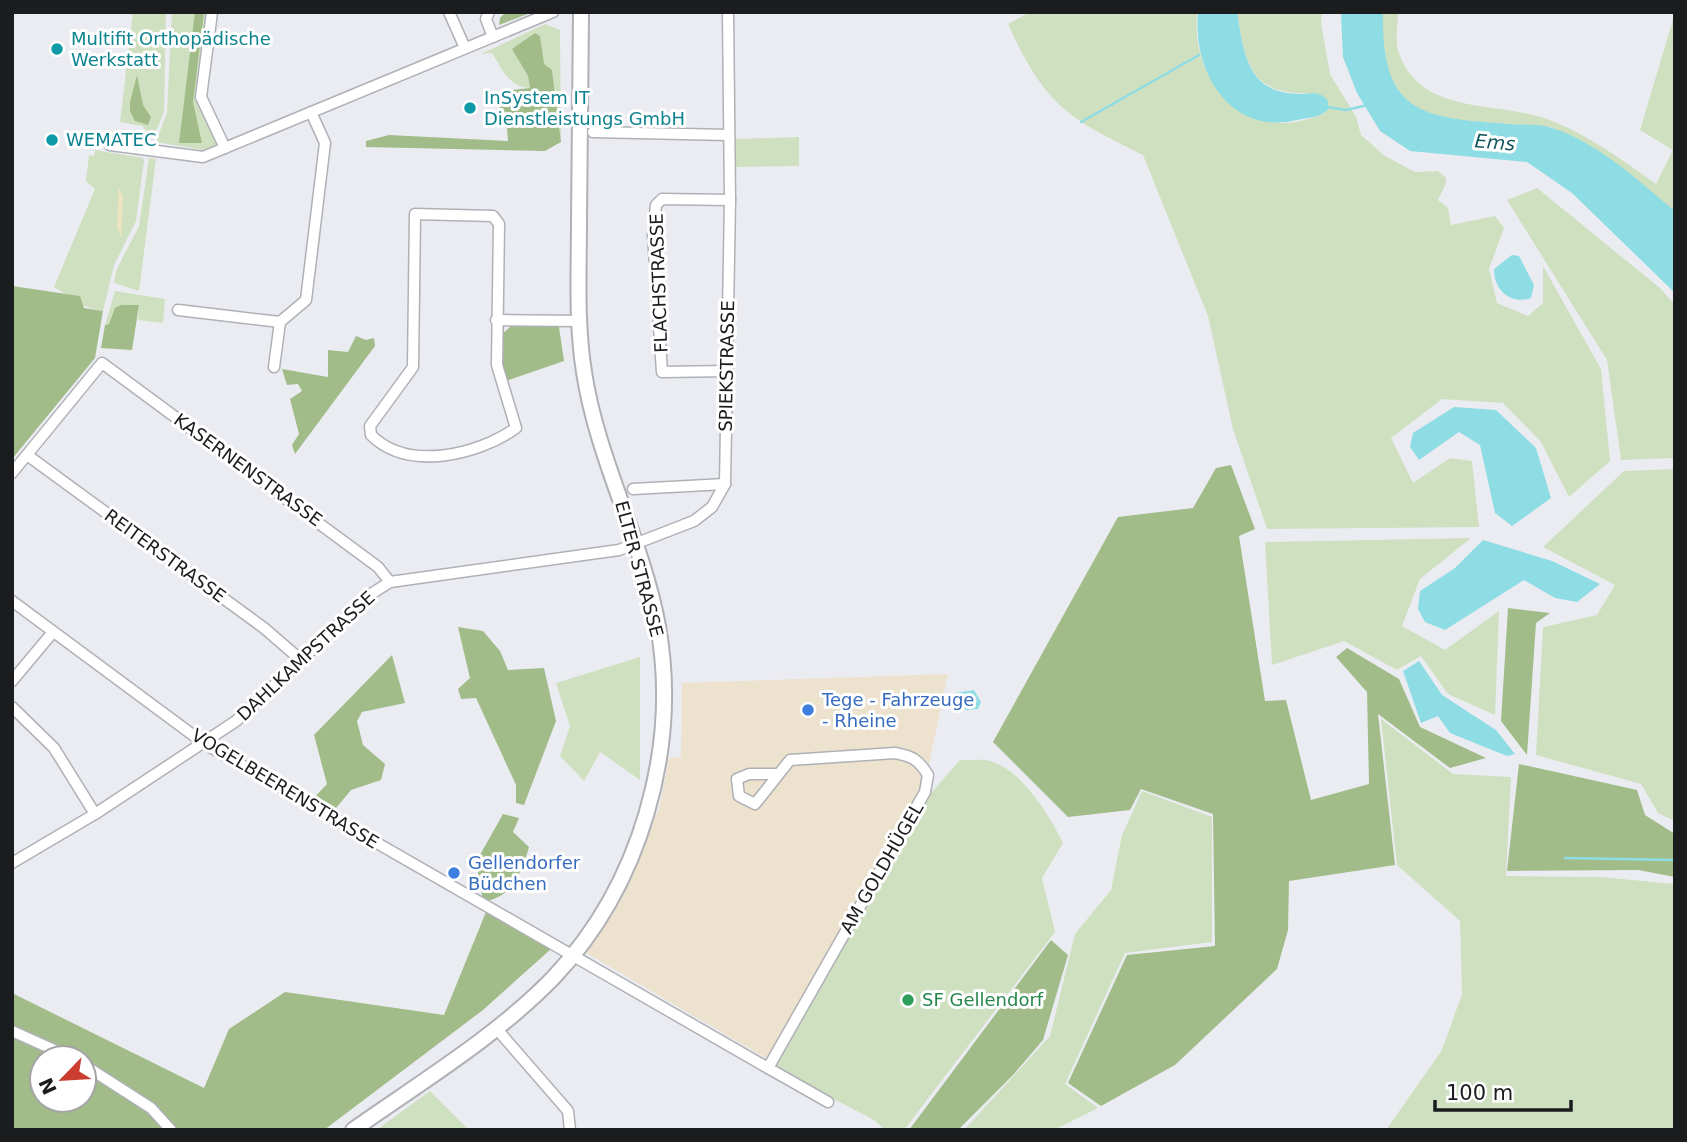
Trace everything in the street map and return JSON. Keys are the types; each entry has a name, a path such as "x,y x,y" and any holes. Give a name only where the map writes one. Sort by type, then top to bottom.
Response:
{"main road":[{"name":"ELTER STRASSE","path":"353,1130 496,1028 547,983 571,956 618,885 642,829 656,772 663,709 657,626 635,545 592,411 583,370 580,321 581,12"}],"street":[{"path":"212,12 201,97 225,148"},
{"path":"449,12 465,48"},
{"path":"489,12 486,19 493,37"},
{"path":"110,145 203,157 553,12"},
{"name":"SPIEKSTRASSE","path":"725,485 730,200 728,12"},
{"path":"274,367 280,322 306,300 325,143 311,112"},
{"path":"593,132 728,135"},
{"name":"FLACHSTRASSE","path":"727,371 662,372 653,234 656,205 662,200 730,200"},
{"path":"415,214 493,216 499,224 496,320 497,365 516,428 460,453 428,457 418,457 377,442 371,435 370,426 413,367 415,214"},
{"path":"178,310 280,322"},
{"path":"496,320 580,321"},
{"name":"KASERNENSTRASSE","path":"27,455 102,363 378,566 390,582"},
{"path":"12,473 27,455"},
{"name":"REITERSTRASSE","path":"27,455 264,628 301,660"},
{"path":"635,545 694,521 712,507 725,485"},
{"path":"634,489 725,485"},
{"name":"DAHLKAMPSTRASSE","path":"12,863 96,814 236,721 371,594 390,582 602,554 635,545"},
{"name":"VOGELBEERENSTRASSE","path":"12,601 205,744 571,956"},
{"path":"12,681 53,632"},
{"path":"12,707 54,748 96,814"},
{"name":"AM GOLDHÜGEL","path":"768,1068 925,792 928,775 910,755 895,753 790,760 775,774"},
{"path":"571,956 828,1102"},
{"path":"496,1028 568,1111 570,1130"},
{"path":"12,1031 41,1044"},
{"path":"98,1074 151,1108 171,1130"}],"shaded area":[{"path":"948,674 923,792 769,1060 583,951 622,886 659,809 669,758 681,757 682,683"}],"green space":[{"path":"133,12 166,12 164,112 153,138 142,126 120,122"},
{"path":"172,12 208,12 197,97 217,145 203,150 156,142 167,112"},
{"path":"195,12 204,12 193,102 202,143 179,143"},
{"path":"506,12 533,12 499,25 500,18"},
{"path":"1030,12 1197,12 1198,39 1204,64 1215,86 1232,104 1251,116 1274,123 1299,121 1326,112 1312,93 1292,93 1276,89 1255,73 1248,61 1237,12 1322,12 1321,23 1330,74 1356,117 1361,135 1385,156 1415,172 1438,171 1446,178 1438,200 1448,208 1451,225 1495,216 1504,228 1489,269 1497,303 1528,316 1543,303 1543,266 1601,369 1610,461 1569,497 1541,442 1503,403 1442,399 1391,438 1413,483 1450,458 1472,461 1479,527 1267,529 1233,429 1208,316 1143,155 1076,118 1046,91 1008,24"},
{"path":"1383,12 1398,12 1398,50 1409,72 1424,87 1443,97 1464,103 1534,115 1555,122 1594,142 1656,184 1673,150 1640,130 1675,13 1675,211 1551,127 1454,120 1420,111 1403,97 1389,76 1382,47"},
{"path":"545,24 560,30 561,142 552,71 513,49 528,76 530,88 523,87 507,76 492,53 481,54"},
{"path":"535,33 540,36 544,64 552,70 561,142 545,151 366,147 366,141 389,135 508,141 506,113 495,103 512,90 530,88 528,76 512,49"},
{"path":"137,75 143,105 151,117 148,125 135,121 130,111"},
{"path":"799,137 799,166 736,167 736,139"},
{"path":"95,150 143,158 144,161 136,221 114,265 103,311 82,305 54,287 95,189 86,181 89,155 94,156"},
{"path":"149,158 156,159 139,291 114,283 116,271 139,226"},
{"path":"1537,188 1660,288 1675,305 1675,458 1621,460 1607,360 1507,200"},
{"path":"12,286 80,296 84,308 103,311 95,358 12,459"},
{"path":"115,291 165,299 163,323 138,320 139,306 121,305 109,324 105,325"},
{"path":"121,305 139,305 132,350 101,348 105,325 109,324 115,308"},
{"path":"511,326 559,327 564,361 506,381 501,360 501,335"},
{"path":"356,336 366,340 374,338 375,346 295,454 292,445 299,434 290,399 302,391 298,384 287,385 282,369 328,377 328,350 348,352"},
{"path":"1231,465 1255,529 1239,536 1265,701 1286,700 1311,800 1369,784 1367,692 1336,657 1347,648 1399,679 1420,727 1486,758 1450,768 1378,714 1395,865 1289,881 1288,930 1277,969 1175,1065 1101,1106 1068,1083 1127,955 1215,946 1213,814 1141,789 1130,810 1068,817 993,742 1118,517 1193,508 1216,468"},
{"path":"1675,469 1675,821 1658,813 1641,784 1536,755 1543,627 1597,615 1615,585 1543,547 1624,471"},
{"path":"1471,538 1420,579 1402,626 1445,650 1499,611 1495,715 1448,694 1421,656 1397,670 1344,641 1272,665 1265,542"},
{"path":"1508,608 1550,613 1536,623 1527,755 1501,721"},
{"path":"458,627 483,631 500,651 508,670 544,668 556,721 524,805 516,803 516,785 476,698 461,699 458,689 470,678"},
{"path":"392,655 405,703 362,712 357,721 363,745 385,764 381,780 351,790 331,814 309,803 327,784 314,735"},
{"path":"640,657 640,780 600,752 584,781 560,756 570,726 556,683"},
{"path":"1381,719 1453,774 1511,777 1506,876 1600,877 1675,884 1675,1130 1386,1130 1442,1050 1462,994 1460,921 1397,865"},
{"name":"SF Gellendorf","path":"960,760 989,761 1015,775 1043,808 1057,832 1063,843 1042,878 1055,932 904,1130 885,1130 874,1120 773,1067 931,793"},
{"path":"1519,764 1637,790 1645,815 1675,834 1675,877 1638,870 1507,871"},
{"path":"1142,791 1212,817 1212,942 1125,953 1065,1084 1098,1108 1054,1130 964,1130 1050,1036 1075,934 1111,890 1122,835"},
{"path":"503,814 519,818 513,832 529,847 514,882 501,895 483,901 476,862"},
{"path":"486,912 551,949 483,1010 324,1130 12,1130 12,993 204,1088 229,1029 285,992 444,1015"},
{"path":"1051,940 1068,955 1043,1040 1013,1075 958,1130 909,1130"},
{"path":"430,1091 469,1130 376,1130 379,1128"}],"sand":[{"path":"119,187 123,197 121,237 117,227"}],"water":[{"path":"1198,12 1237,12 1246,58 1260,80 1270,88 1285,93 1320,95 1328,101 1328,110 1314,117 1274,122 1253,118 1235,109 1220,94 1209,77 1198,35"},
{"name":"Ems","path":"1383,12 1384,46 1389,72 1399,91 1412,104 1430,113 1452,118 1552,128 1586,143 1617,163 1675,211 1675,293 1572,193 1527,162 1410,151 1380,131 1357,93 1343,57 1341,13"},
{"path":"1512,255 1519,256 1534,285 1531,298 1511,298 1500,290 1497,284 1494,269"},
{"path":"1454,407 1496,410 1536,448 1551,498 1512,526 1495,513 1480,445 1459,432 1419,460 1410,447 1413,433"},
{"path":"1483,540 1552,561 1600,584 1577,602 1555,598 1524,580 1445,630 1425,622 1418,609 1420,591 1455,568"},
{"path":"1419,661 1442,695 1496,730 1515,754 1507,756 1450,733 1438,716 1421,723 1403,671"},
{"path":"974,690 981,702 978,709 966,710 956,701 955,693"}],"waterway":[{"path":"1081,122 1199,55"},
{"path":"1327,107 1346,110 1368,105"},
{"path":"1675,179 1675,184"},
{"path":"1565,858 1675,860"}],"place":[{"name":"Multifit Orthopädische Werkstatt","path":"57,49"},
{"name":"InSystem IT Dienstleistungs GmbH","path":"470,108"},
{"name":"WEMATEC","path":"52,140"},
{"name":"Tege - Fahrzeuge - Rheine","path":"808,710"},
{"name":"Gellendorfer Büdchen","path":"454,873"},
{"name":"SF Gellendorf","path":"908,1000"}]}
